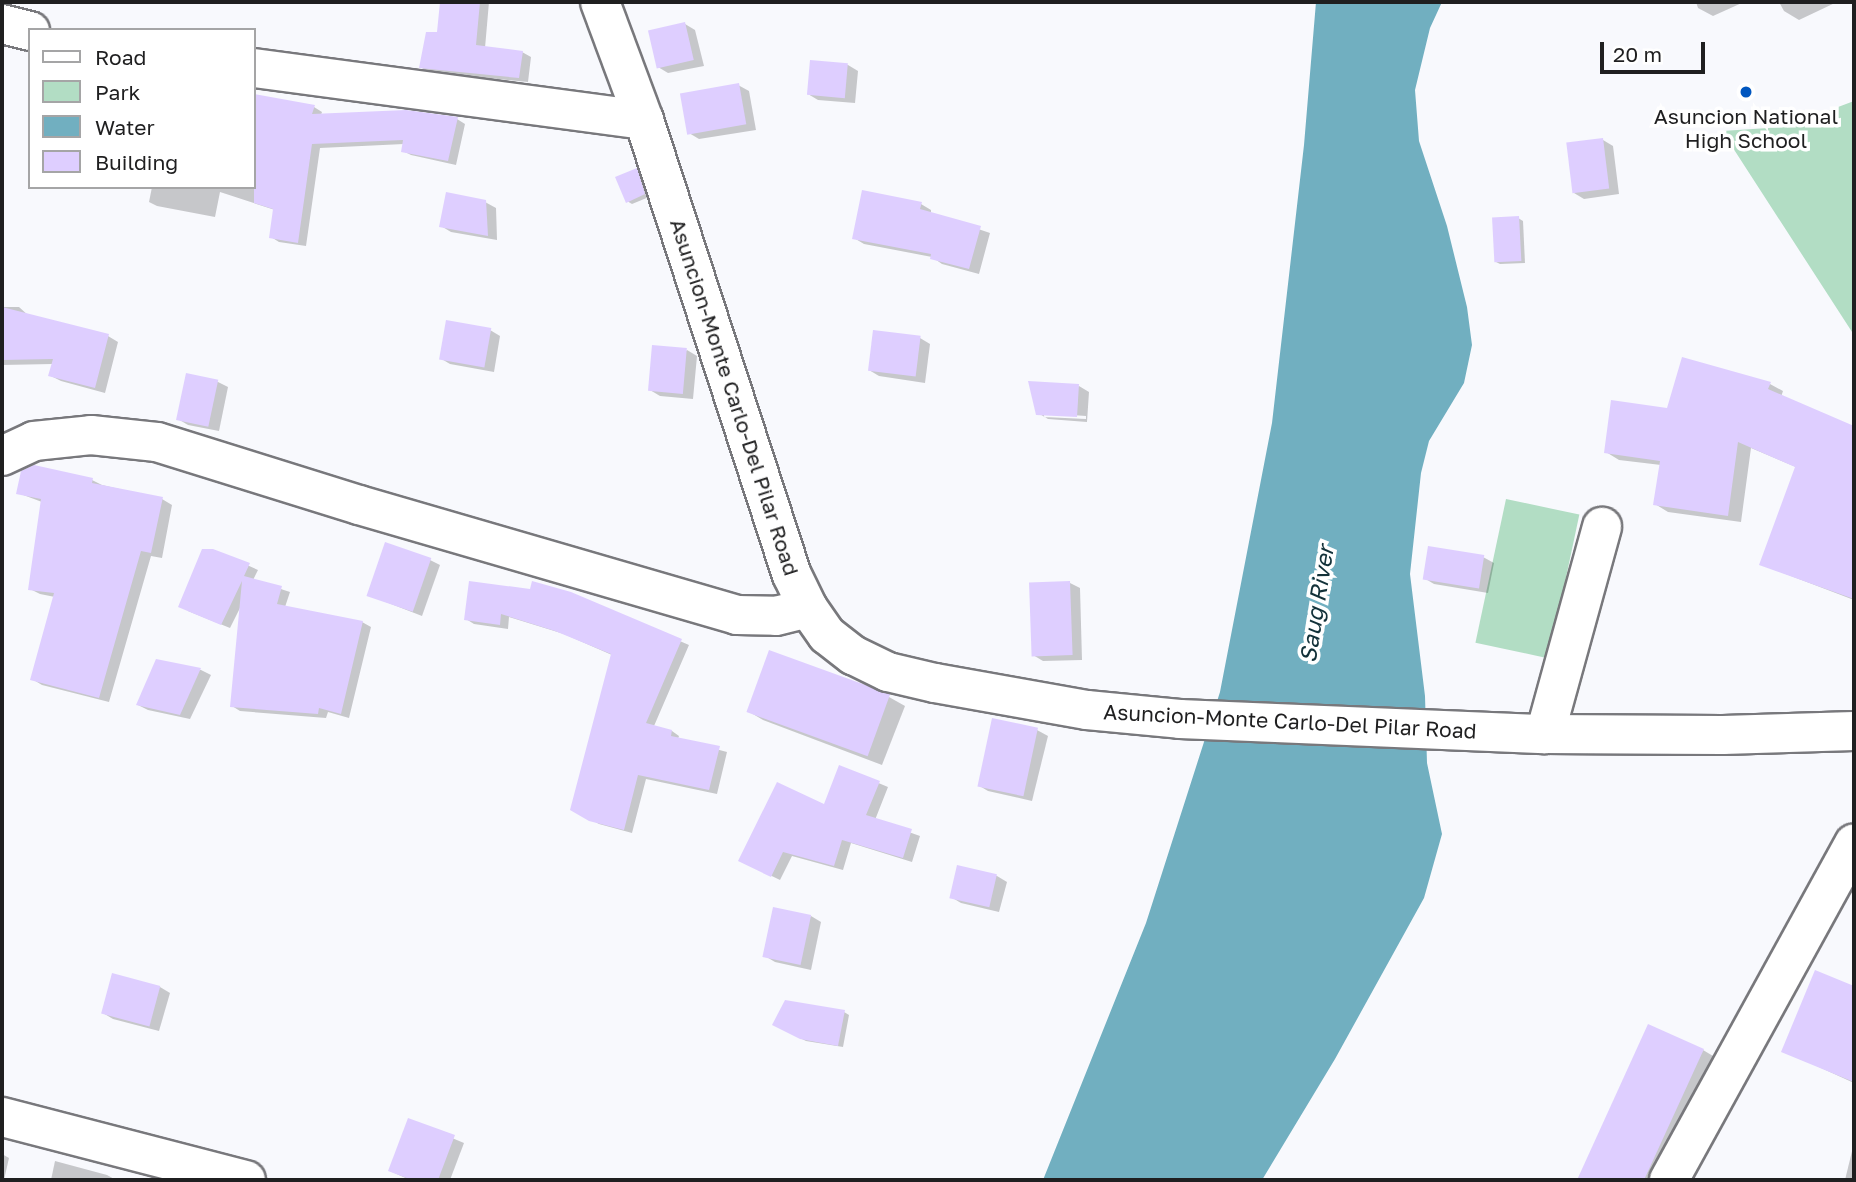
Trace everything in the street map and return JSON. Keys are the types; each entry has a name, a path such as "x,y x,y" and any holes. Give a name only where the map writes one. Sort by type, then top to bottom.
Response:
{"street":[{"name":"Asuncion-Monte Carlo-Del Pilar Road","path":"600,2 644,120 755,458 774,524 808,608 827,635 853,655 888,672 1087,710 1180,719 1545,734 1723,735 1854,730"},
{"path":"2,24 28,30"},
{"path":"256,68 644,120"},
{"path":"2,456 34,441 90,435 157,442 359,505 737,615 776,616 808,608"},
{"path":"1545,734 1602,527"},
{"path":"1669,1180 1854,844"},
{"path":"2,1117 246,1180"}],"green space":[{"path":"1854,101 1854,335 1722,131 1785,127"},
{"path":"1506,499 1579,515 1549,658 1475,643"}],"water":[{"name":"Saug River","path":"1316,2 1442,2 1430,28 1415,90 1419,141 1447,226 1467,307 1472,345 1464,383 1429,441 1421,473 1410,574 1425,696 1427,763 1442,834 1424,898 1335,1059 1262,1180 1043,1180 1146,923 1220,692 1272,423 1304,145"}],"building":[{"path":"440,2 480,2 476,45 523,51 519,78 419,68 426,32 437,32"},
{"path":"685,22 694,60 657,69 648,31"},
{"path":"810,60 848,63 845,98 807,95"},
{"path":"739,83 746,124 687,135 680,93"},
{"path":"256,94 315,105 312,114 406,110 458,117 448,161 401,152 403,140 312,144 298,243 269,238 273,209 254,203"},
{"path":"1603,138 1609,189 1572,193 1566,143"},
{"path":"637,168 645,194 626,203 615,177"},
{"path":"862,190 922,202 920,209 981,226 969,269 930,259 931,254 852,239"},
{"path":"446,192 486,200 488,236 439,227"},
{"path":"1519,216 1521,261 1494,262 1492,217"},
{"path":"2,307 109,334 95,388 48,376 53,359 2,360"},
{"path":"446,320 491,328 484,367 439,359"},
{"path":"873,330 921,336 916,377 868,371"},
{"path":"652,345 687,348 683,394 648,391"},
{"path":"1682,357 1771,382 1768,389 1854,426 1854,599 1759,565 1795,467 1738,442 1728,516 1653,505 1660,461 1604,453 1611,400 1667,408"},
{"path":"186,373 218,380 208,427 176,420"},
{"path":"1028,381 1079,384 1077,417 1036,415"},
{"path":"34,465 93,478 92,483 163,497 151,553 141,551 99,698 30,680 54,593 28,590 41,499 16,494 21,471"},
{"path":"385,542 431,558 413,612 366,596"},
{"path":"1428,546 1484,555 1479,588 1423,580"},
{"path":"202,549 213,549 250,563 244,576 282,586 277,604 363,621 341,714 319,708 318,714 230,707 242,581 221,625 178,607"},
{"path":"469,581 530,589 532,581 571,592 682,639 646,723 672,730 671,736 720,746 709,790 638,775 624,830 589,821 570,810 611,654 555,631 501,614 500,625 464,620"},
{"path":"1070,581 1073,655 1032,656 1029,582"},
{"path":"769,650 890,694 868,756 746,712"},
{"path":"156,659 201,668 180,715 136,705"},
{"path":"992,718 1038,728 1023,796 977,786"},
{"path":"839,765 880,781 866,815 912,829 903,858 842,840 834,866 783,852 771,877 738,861 777,782 824,804"},
{"path":"957,865 997,874 989,907 949,898"},
{"path":"773,907 811,915 801,965 762,957"},
{"path":"1815,970 1854,986 1854,1082 1781,1052"},
{"path":"112,973 160,986 149,1027 101,1014"},
{"path":"785,1000 845,1010 838,1046 800,1039 772,1025"},
{"path":"1648,1024 1704,1049 1644,1180 1577,1180"},
{"path":"408,1118 455,1135 438,1180 412,1180 388,1171"}],"place":[{"name":"Asuncion National High School","path":"1746,92"}]}
